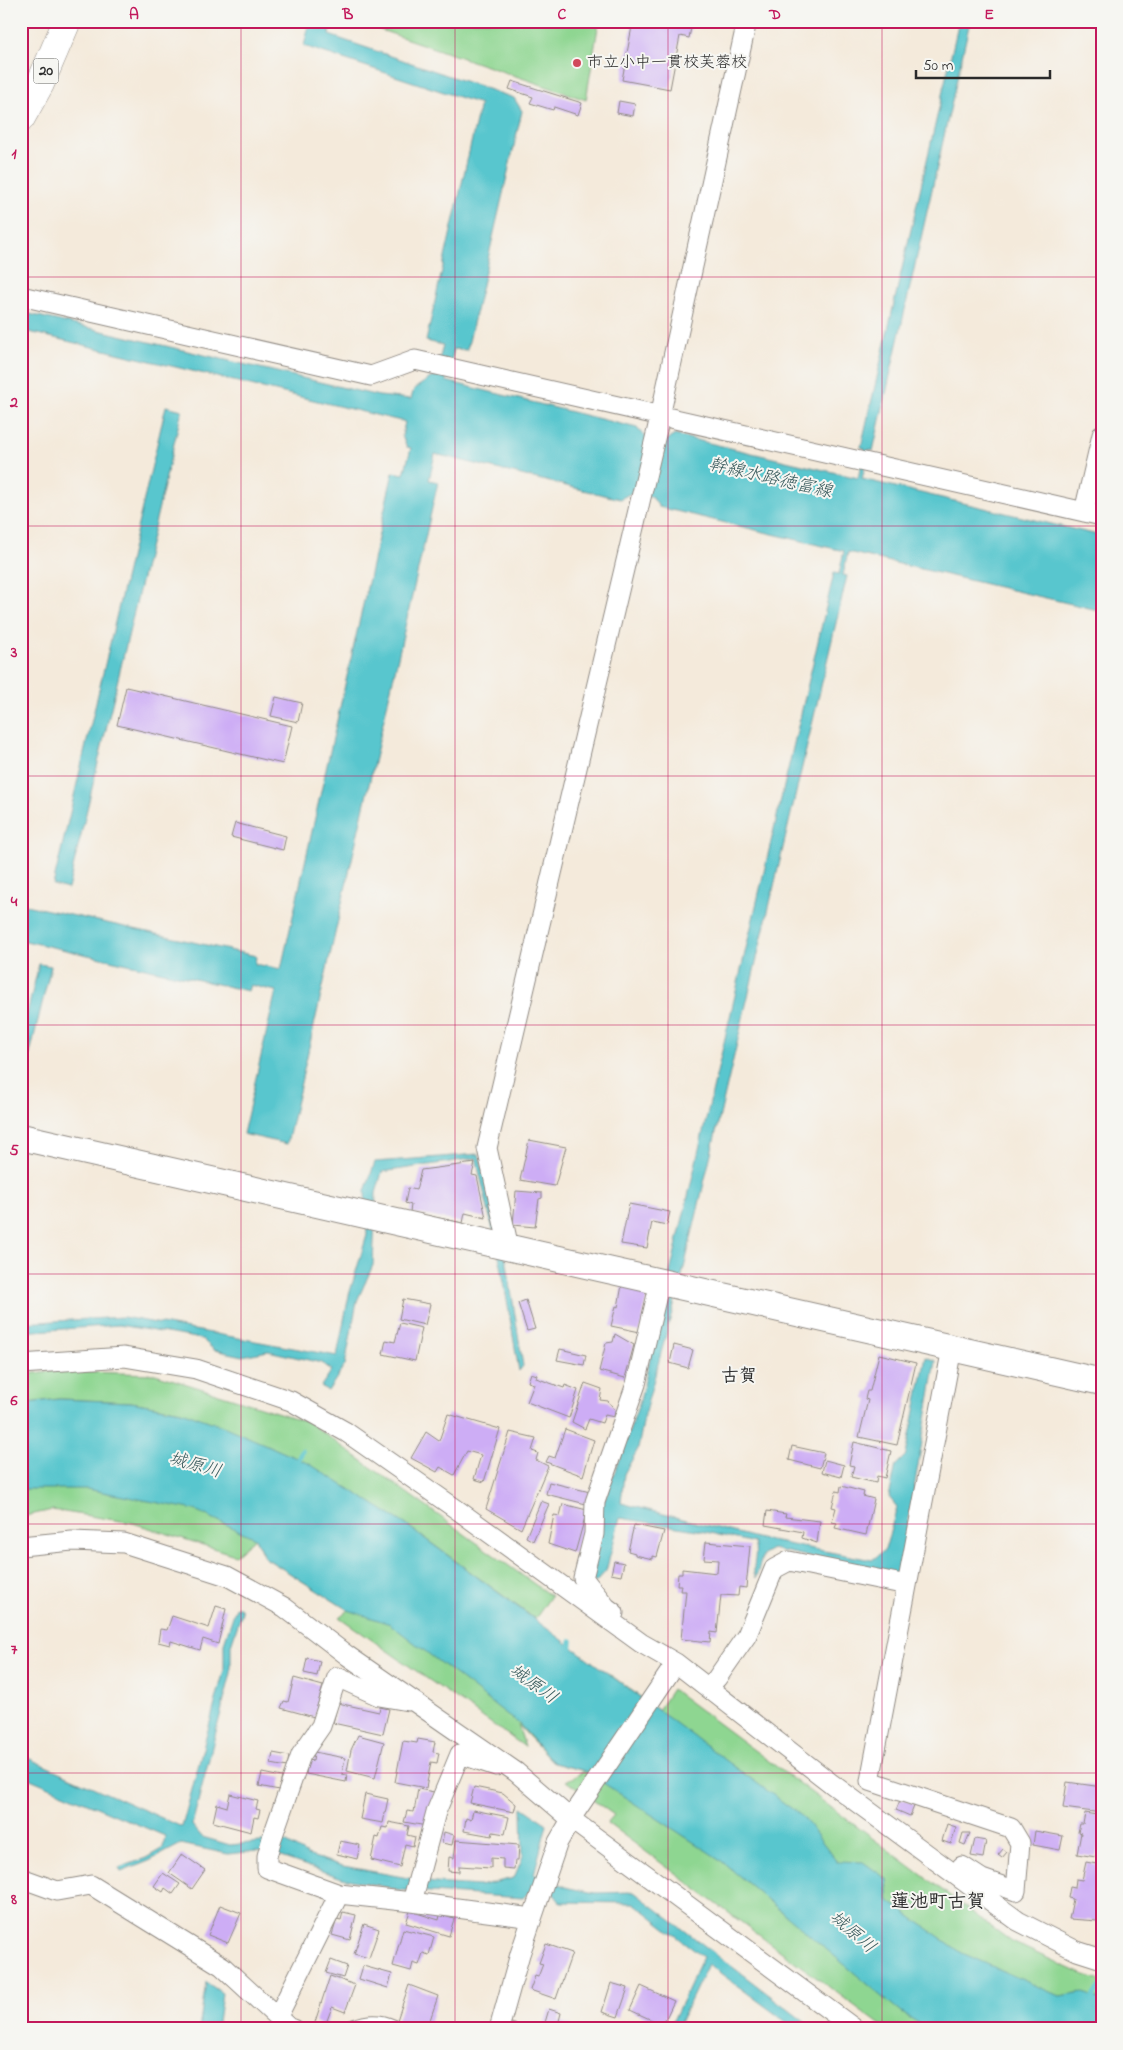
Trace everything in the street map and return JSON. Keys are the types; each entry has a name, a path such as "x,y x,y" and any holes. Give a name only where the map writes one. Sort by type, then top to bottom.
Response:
{"main road":[{"name":"20","path":"21,118 40,84 67,21"}],"street":[{"path":"503,1246 487,1148 658,423 747,21"},
{"path":"21,296 371,376 415,360 658,423 1093,514 1102,434"},
{"path":"23,1137 1102,1382"},
{"path":"641,1643 633,1628 606,1607 583,1578 594,1534 595,1502 671,1284"},
{"path":"930,1856 953,1861 982,1879 1016,1891 1020,1843 1011,1828 870,1781 952,1348"},
{"path":"21,1364 124,1357 196,1370 291,1401 346,1432 459,1511 674,1667 708,1688 1018,1921 1077,1951 1102,1959"},
{"path":"21,1546 72,1541 124,1543 227,1576 284,1608 348,1656 516,1772 855,2029"},
{"path":"708,1688 747,1635 774,1569 789,1561 907,1585"},
{"path":"499,2029 532,1918 558,1842 574,1815 674,1667"},
{"path":"416,1702 380,1696 338,1677 321,1726 301,1755 270,1847 267,1868 340,1894 413,1898 532,1918"},
{"path":"413,1898 436,1812 460,1754 516,1772"},
{"path":"21,1878 56,1890 91,1885 222,1966 289,2028 294,2029"},
{"path":"278,2016 340,1894"},
{"path":"354,2029 363,2025 386,2025 392,2029"}],"green space":[{"path":"369,21 599,21 586,100 372,27"},
{"path":"50,1371 155,1374 308,1422 551,1596 535,1619 405,1524 181,1411 131,1402 59,1399 21,1404 21,1375"},
{"path":"21,1480 214,1496 588,1760 947,2029 886,2029 607,1823 614,1815 566,1781 585,1771 554,1763 518,1725 525,1747 339,1617 348,1610 264,1557 255,1538 235,1555 133,1523 52,1510 21,1517"},
{"path":"608,1673 658,1710 672,1689 1012,1942 1082,1974 1102,1980 1102,2020 1060,2015 954,1966"}],"water":[{"name":"幹線水路徳富線","path":"310,21 331,21 329,35 514,98 522,111 467,350 454,349 446,381 637,428 644,436 665,441 675,435 858,478 865,449 861,447 959,21 970,21 873,451 869,450 862,479 1102,536 1102,611 848,552 843,575 847,576 684,1268 645,1412 638,1449 624,1474 621,1503 760,1539 872,1560 885,1550 897,1507 889,1497 896,1465 906,1455 926,1357 936,1361 899,1575 772,1549 763,1554 756,1578 754,1574 756,1553 754,1543 697,1530 620,1518 606,1571 595,1583 589,1574 602,1507 640,1401 834,573 839,574 844,551 659,507 652,497 631,493 620,499 435,454 429,480 438,482 287,1144 243,1134 276,991 250,985 248,991 21,940 21,904 256,956 255,964 281,969 393,472 404,474 411,448 407,447 402,436 405,422 21,330 21,312 379,396 411,399 414,389 432,377 435,378 443,345 426,341 480,104 304,46"},
{"path":"166,406 182,410 68,889 53,885"},
{"path":"39,964 51,966 21,1091 21,1039"},
{"path":"479,1154 507,1264 523,1366 519,1371 501,1265 476,1158 382,1172 376,1193 373,1265 357,1301 345,1365 328,1391 321,1386 332,1370 322,1363 268,1351 242,1356 214,1350 202,1339 119,1325 21,1332 21,1323 123,1317 337,1356 349,1295 367,1235 365,1191 375,1162"},
{"name":"城原川","path":"59,1399 131,1402 181,1411 225,1427 308,1463 405,1524 803,1817 837,1861 863,1862 887,1879 889,1901 962,1953 1059,1996 1082,1992 1102,2001 1102,2029 929,2029 902,2013 719,1859 585,1771 554,1763 518,1723 390,1624 348,1610 264,1557 255,1538 195,1510 87,1489 21,1489 21,1404"},
{"path":"236,1607 240,1607 242,1612 231,1645 231,1673 192,1825 202,1837 230,1845 282,1840 307,1855 343,1866 435,1883 479,1886 514,1878 523,1856 522,1807 547,1824 534,1874 569,1888 595,1893 634,1892 814,2029 796,2029 708,1964 677,2029 669,2029 703,1957 634,1903 560,1902 554,1894 532,1889 523,1898 400,1890 342,1878 278,1856 257,1851 228,1854 181,1844 149,1861 121,1872 119,1868 146,1858 163,1848 165,1836 21,1775 21,1755 182,1827 224,1670 224,1643"},
{"path":"206,1982 222,1993 217,2029 199,2029"}],"building":[{"path":"633,21 683,21 692,23 689,38 680,36 670,89 622,80"},
{"path":"512,81 582,103 578,115 554,107 553,110 530,103 533,97 509,89"},
{"path":"619,101 635,104 633,116 617,113"},
{"path":"126,687 292,726 283,764 117,725"},
{"path":"276,697 302,703 298,722 271,716"},
{"path":"235,823 286,836 283,850 231,837"},
{"path":"529,1140 566,1147 555,1186 520,1180"},
{"path":"475,1163 472,1175 477,1176 486,1218 465,1213 463,1223 410,1212 411,1205 405,1203 408,1188 416,1190 421,1170"},
{"path":"516,1191 542,1193 542,1198 539,1199 535,1227 513,1225"},
{"path":"629,1204 670,1212 667,1225 652,1222 647,1248 621,1244"},
{"path":"622,1285 648,1291 640,1332 611,1326 616,1306 618,1307"},
{"path":"403,1299 430,1304 425,1325 399,1319"},
{"path":"526,1300 535,1329 527,1331 518,1303"},
{"path":"400,1323 422,1328 415,1361 383,1354 386,1340 395,1342"},
{"path":"615,1334 634,1345 625,1378 599,1371 606,1343 613,1342"},
{"path":"674,1345 693,1350 688,1368 670,1363"},
{"path":"560,1349 586,1355 584,1365 557,1360"},
{"path":"879,1354 916,1363 897,1445 859,1437 868,1400 865,1399 867,1391 870,1391"},
{"path":"531,1373 537,1375 536,1378 564,1388 565,1385 578,1390 569,1418 527,1402 534,1384 528,1382"},
{"path":"585,1383 602,1389 600,1400 608,1401 615,1410 614,1417 605,1415 602,1423 589,1419 585,1429 572,1422"},
{"path":"448,1414 500,1429 484,1482 474,1479 481,1455 467,1451 454,1475 440,1467 437,1472 411,1458 426,1432 439,1441"},
{"path":"565,1429 594,1440 583,1476 546,1462 549,1456 555,1458"},
{"path":"510,1432 536,1438 532,1451 538,1453 536,1460 548,1466 521,1529 486,1509"},
{"path":"854,1442 891,1451 885,1478 877,1476 876,1483 851,1477 854,1466 849,1465"},
{"path":"792,1446 824,1453 820,1468 789,1460"},
{"path":"825,1460 844,1465 841,1477 822,1472"},
{"path":"549,1482 590,1492 586,1504 546,1494"},
{"path":"841,1486 864,1492 863,1496 874,1499 866,1535 835,1528 837,1523 832,1522 836,1508 832,1507 836,1491 840,1492"},
{"path":"541,1501 549,1504 533,1541 526,1537"},
{"path":"563,1504 587,1510 575,1553 548,1544 554,1515 560,1516"},
{"path":"767,1511 786,1514 785,1517 820,1521 817,1543 802,1538 803,1532 765,1525"},
{"path":"634,1525 664,1531 657,1557 653,1556 653,1559 635,1555 635,1553 628,1551"},
{"path":"706,1542 750,1546 746,1588 739,1587 738,1596 721,1595 717,1633 711,1632 710,1642 681,1639 686,1591 680,1591 681,1585 677,1585 678,1574 682,1574 682,1569 717,1573 718,1560 704,1559"},
{"path":"614,1561 624,1563 621,1576 611,1574"},
{"path":"216,1606 226,1609 218,1644 203,1639 200,1650 171,1641 170,1645 158,1642 160,1629 167,1630 172,1616 209,1628"},
{"path":"307,1658 320,1661 317,1676 304,1673"},
{"path":"294,1678 323,1686 314,1717 281,1708 284,1701 288,1702"},
{"path":"338,1703 379,1712 380,1707 389,1709 383,1734 333,1723"},
{"path":"358,1735 384,1742 375,1778 347,1771 351,1750"},
{"path":"418,1739 435,1742 433,1752 439,1753 437,1763 431,1762 426,1788 395,1782 403,1741 417,1743"},
{"path":"314,1752 345,1758 342,1774 347,1775 346,1782 306,1774 308,1760 313,1761"},
{"path":"273,1753 289,1756 287,1767 271,1764"},
{"path":"262,1773 282,1777 279,1790 259,1786"},
{"path":"1067,1782 1102,1787 1102,1813 1063,1808"},
{"path":"474,1787 503,1793 516,1804 514,1812 470,1803"},
{"path":"418,1789 434,1792 427,1826 404,1822 407,1811 414,1812"},
{"path":"230,1794 258,1801 256,1809 260,1810 258,1818 254,1817 251,1832 213,1822 217,1804 227,1807"},
{"path":"365,1794 388,1799 383,1823 360,1819"},
{"path":"901,1798 915,1804 910,1816 896,1810"},
{"path":"473,1810 509,1817 505,1834 493,1832 492,1836 464,1831 466,1818 471,1820"},
{"path":"1085,1813 1102,1816 1102,1836 1100,1835 1096,1857 1077,1854 1081,1833 1078,1832 1080,1824 1083,1824"},
{"path":"389,1822 409,1826 407,1835 415,1837 413,1846 405,1844 400,1867 371,1860 376,1837 379,1838 382,1827 388,1828"},
{"path":"947,1824 956,1827 951,1844 942,1841"},
{"path":"1035,1831 1063,1836 1060,1850 1033,1845"},
{"path":"444,1832 454,1835 452,1845 442,1843"},
{"path":"963,1833 970,1833 965,1845 960,1843"},
{"path":"975,1839 986,1841 983,1858 971,1856"},
{"path":"456,1840 519,1845 518,1860 515,1860 514,1869 503,1868 503,1859 491,1858 491,1868 459,1866 459,1872 448,1871 449,1857 454,1858"},
{"path":"340,1841 360,1845 357,1859 337,1854"},
{"path":"1003,1849 1007,1852 1002,1858 998,1855"},
{"path":"182,1854 205,1870 192,1889 169,1873"},
{"path":"1086,1862 1102,1865 1102,1906 1098,1921 1069,1919 1073,1899 1068,1898 1070,1887 1075,1888 1076,1879 1082,1880"},
{"path":"163,1873 180,1884 173,1894 165,1888 163,1892 154,1886"},
{"path":"220,1905 241,1913 228,1943 208,1935"},
{"path":"410,1911 439,1920 440,1915 454,1919 449,1936 406,1923"},
{"path":"343,1912 356,1915 350,1940 332,1935 337,1919 341,1920"},
{"path":"364,1924 379,1929 369,1958 354,1954"},
{"path":"403,1929 434,1937 429,1955 423,1953 419,1965 413,1963 411,1971 393,1966"},
{"path":"546,1944 572,1953 556,1999 530,1990 535,1976 538,1977 543,1964 539,1963"},
{"path":"331,1960 347,1966 343,1978 326,1973"},
{"path":"363,1966 392,1974 388,1988 359,1979"},
{"path":"330,1976 355,1985 345,2012 332,2007 325,2026 315,2022"},
{"path":"611,1983 628,1988 618,2017 602,2012"},
{"path":"409,1985 438,1996 427,2029 397,2020"},
{"path":"641,1986 674,2001 661,2029 651,2026 654,2021 630,2010"},
{"path":"549,2009 561,2013 559,2021 580,2029 539,2029 540,2025 544,2026"},
{"path":"511,2023 528,2028 528,2029 509,2029"}],"waterway":[{"path":"296,1465 302,1451"},
{"path":"570,1652 571,1641"},
{"path":"1089,2003 1099,1988"}],"place":[{"name":"市立小中一貫校芙蓉校","path":"577,63"}],"district":[{"name":"古賀","path":"739,1377"},
{"name":"蓮池町古賀","path":"938,1902"}]}
